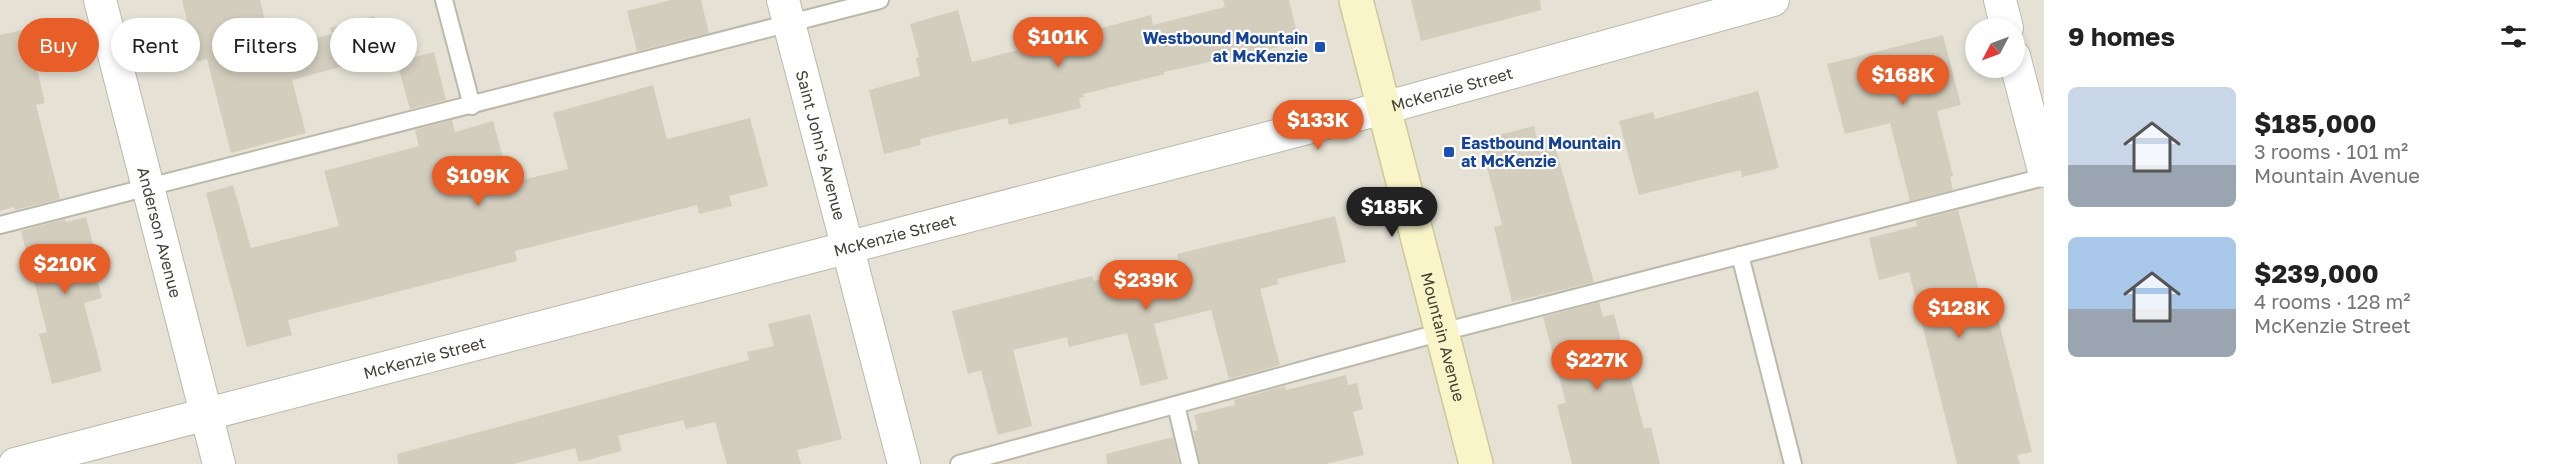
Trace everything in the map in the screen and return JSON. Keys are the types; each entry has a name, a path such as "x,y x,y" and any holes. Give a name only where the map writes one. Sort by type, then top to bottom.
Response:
{"main road":[{"name":"Mountain Avenue","path":"1356,0 1476,464"}],"street":[{"name":"Anderson Avenue","path":"100,0 219,464"},
{"name":"McKenzie Street","path":"15,464 1384,108 1773,0"},
{"path":"2000,0 2004,18"},
{"name":"Saint John's Avenue","path":"786,12 904,464"},
{"path":"2020,78 2044,171"}],"lane":[{"path":"444,0 472,106"},
{"path":"0,225 472,106 786,12 880,0"},
{"path":"959,464 1442,332 2044,177"},
{"path":"1740,255 1793,464"},
{"path":"1176,405 1190,464"}],"shaded area":[{"path":"0,0 2044,0 2044,464 0,464"}],"building":[{"path":"182,0 260,0 264,18 212,18 212,72 318,72 318,38 330,34 330,70 292,80 306,133 231,153 207,59 200,61 200,18 186,18"},
{"path":"671,0 701,0 709,33 637,51 627,11"},
{"path":"1223,0 1289,0 1297,33 1276,38 1278,47 1164,72 1165,74 1083,94 1084,97 1079,98 1081,108 1009,125 1007,118 920,139 921,145 884,154 869,90 920,76 916,58 919,57 910,24 958,10 972,62 1151,15 1153,25 1225,7"},
{"path":"1411,0 1540,0 1541,10 1421,41"},
{"path":"18,31 18,72 37,72 45,103 36,105 60,199 15,210 14,207 0,211 0,35"},
{"path":"1943,35 1961,105 1937,111 1953,176 1950,177 1953,190 1910,201 1890,123 1845,134 1827,64"},
{"path":"434,52 446,100 410,109 400,72 417,72 417,57"},
{"path":"653,85 667,139 750,118 768,186 729,196 732,206 699,214 697,205 515,251 517,261 288,320 292,335 247,347 206,193 233,185 251,248 339,226 324,171 419,146 415,130 452,120 455,132 493,121 510,183 568,169 553,113"},
{"path":"1758,91 1779,168 1742,177 1741,170 1639,195 1619,121 1653,112 1655,119"},
{"path":"1534,126 1537,140 1552,136 1594,282 1512,302 1494,227 1502,225 1480,140"},
{"path":"1958,210 1981,298 1992,295 2032,452 2017,455 2020,464 1957,464 1909,272 1879,280 1869,238 1917,226 1916,221"},
{"path":"1335,216 1346,262 1277,279 1278,284 1260,289 1280,365 1229,379 1211,310 1154,324 1168,379 1141,386 1127,333 1069,347 1067,337 1013,350 1032,426 998,435 981,370 968,374 952,311 1092,276 1094,281 1178,260 1177,254"},
{"path":"86,217 96,255 91,256 102,298 84,303 102,371 52,384 39,334 47,332 21,231 65,219 66,222"},
{"path":"1599,302 1603,317 1614,314 1644,429 1651,427 1660,464 1572,464 1557,405 1566,403 1543,317"},
{"path":"810,314 842,439 797,450 801,464 727,464 715,422 686,429 683,420 618,436 622,451 579,462 575,448 513,464 398,464 397,454 749,360 747,352 774,346 768,324"},
{"path":"1346,375 1348,385 1357,383 1363,409 1353,412 1364,455 1325,464 1200,464 1193,431 1198,430 1194,415 1235,405 1234,400 1285,386 1286,390"},
{"path":"1173,437 1179,464 1107,464 1106,454"}],"place":[{"name":"Westbound Mountain at McKenzie","path":"1320,47"},
{"name":"Eastbound Mountain at McKenzie","path":"1449,152"}]}
